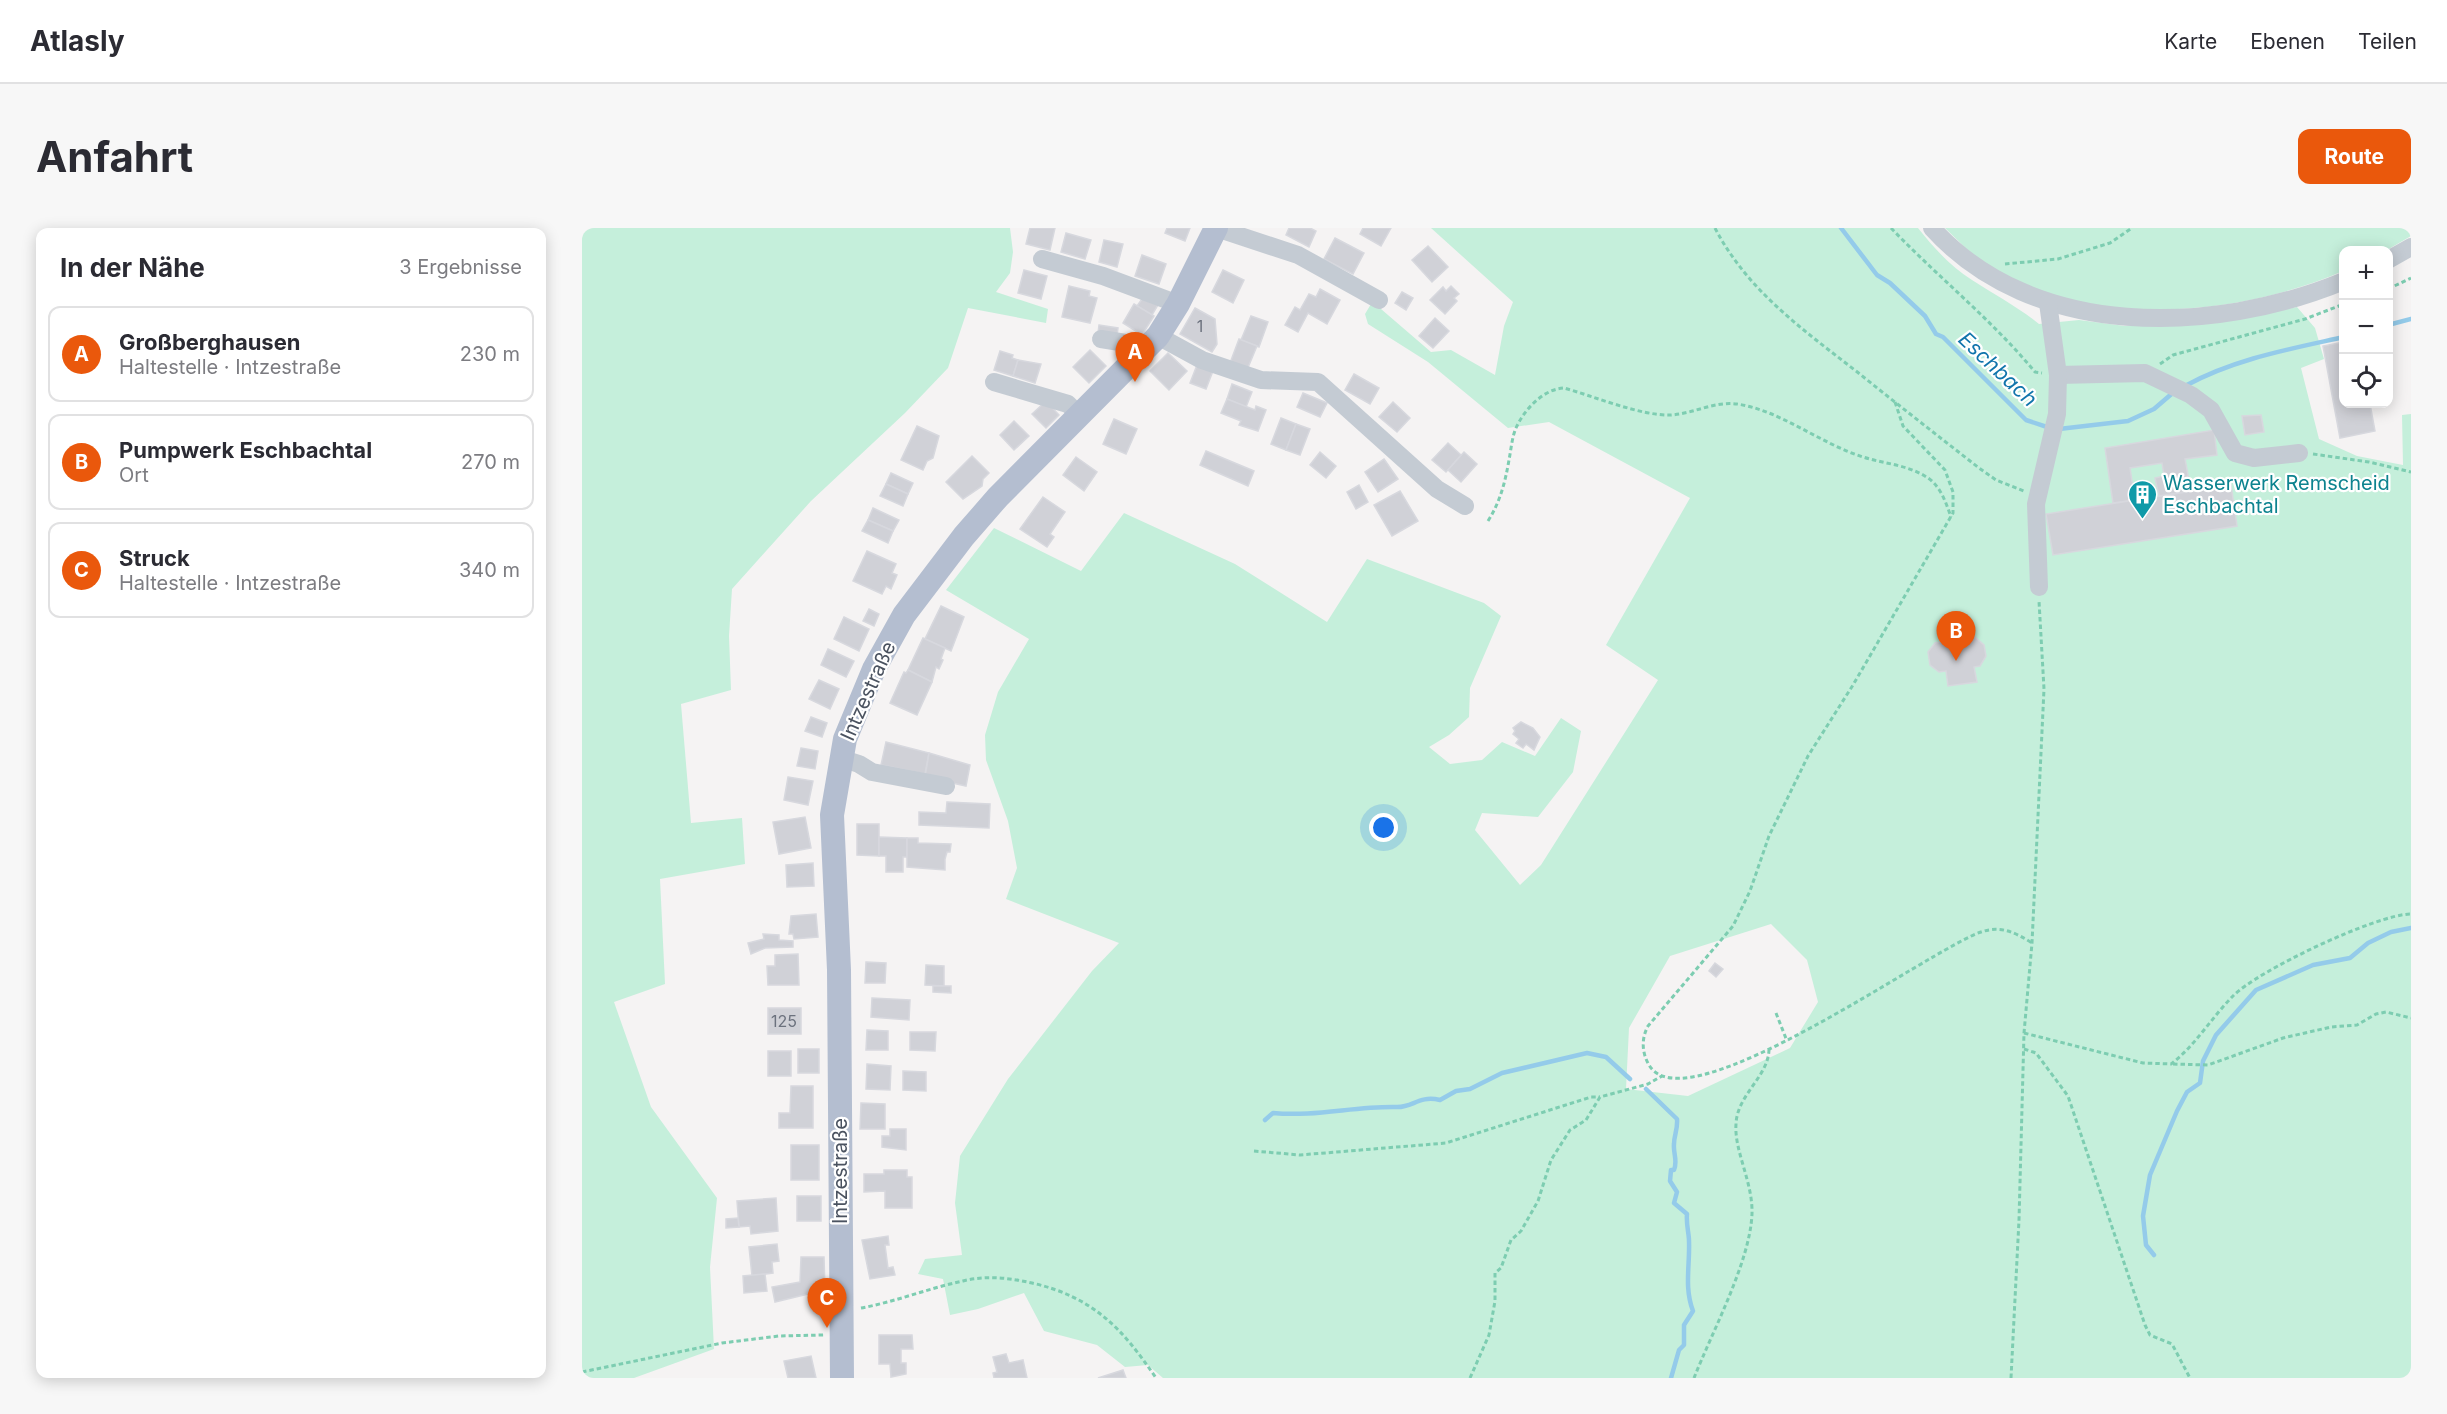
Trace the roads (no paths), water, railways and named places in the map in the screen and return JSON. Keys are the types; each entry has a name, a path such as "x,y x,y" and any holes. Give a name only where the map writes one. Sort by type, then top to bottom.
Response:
{"main road":[{"name":"Intzestraße","path":"842,1378 839,970 832,821 840,758 850,725 874,669 904,615 964,536 998,497 1151,344 1178,304 1216,228"}],"street":[{"path":"1216,228 1298,255 1378,300"},
{"path":"1932,228 1964,259 2008,286 2048,303 2119,317 2204,314 2266,306 2339,282"},
{"path":"2393,257 2411,247"},
{"path":"1042,259 1102,276 1178,304"},
{"path":"2039,587 2037,494 2057,414 2058,375 2048,303"},
{"path":"1101,339 1132,344 1151,344 1261,380 1318,382 1437,489 1465,507"},
{"path":"2058,375 2145,374 2176,387 2211,410 2235,453 2254,458 2300,453"},
{"path":"994,382 1068,404 1080,416"},
{"path":"840,758 859,764 872,772 946,786"}],"waterway":[{"name":"Eschbach","path":"1841,228 1877,275 1890,283 1925,316 1936,334 1943,337 2026,420 2050,428"},
{"name":"Eschbach","path":"2393,324 2411,319"},
{"name":"Eschbach","path":"2185,386 2243,362 2339,338"},
{"name":"Eschbach","path":"2059,429 2128,421 2154,409 2175,391"},
{"path":"2154,1255 2146,1245 2143,1216 2150,1175 2187,1092 2200,1083 2203,1061 2216,1035 2256,990 2313,965 2350,958 2368,943 2391,932 2411,928"},
{"path":"1265,1120 1273,1113 1304,1114 1402,1107 1426,1099 1440,1100 1456,1091 1470,1089 1502,1073 1587,1053 1606,1057 1630,1079"},
{"path":"1646,1089 1677,1119 1674,1141 1676,1163 1674,1170 1671,1170 1670,1181 1677,1192 1674,1203 1687,1214 1688,1285 1693,1311 1684,1325 1684,1345 1679,1350 1671,1378"}],"place":[{"name":"Großberghausen","path":"1135,382"},
{"name":"Wasserwerk Remscheid Eschbachtal","path":"2142,520"},
{"name":"Pumpwerk Eschbachtal","path":"1956,661"},
{"name":"Struck","path":"827,1328"}]}
